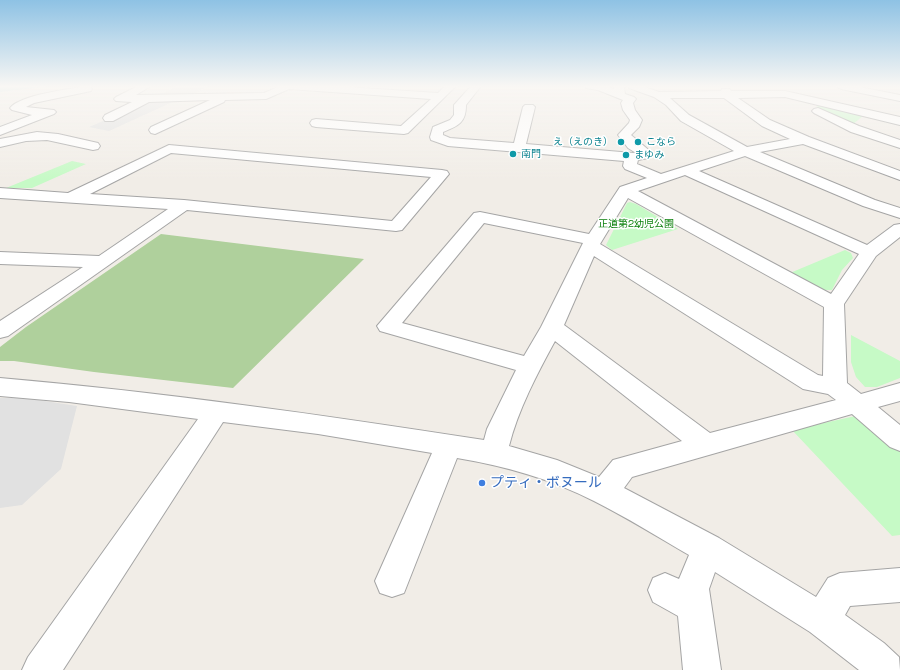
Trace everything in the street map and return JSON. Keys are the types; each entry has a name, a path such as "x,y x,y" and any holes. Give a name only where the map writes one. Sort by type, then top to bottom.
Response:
{"street":[{"path":"0,132 37,117"},
{"path":"155,130 182,117"},
{"path":"316,123 404,130 417,117"},
{"path":"458,117 454,123 437,130 436,137 448,142 632,157 643,155 644,152 633,145 624,135 635,124 636,120 634,117"},
{"path":"519,148 526,117"},
{"path":"684,117 705,130 785,169 841,192 900,213"},
{"path":"759,117 766,123 804,140 900,176"},
{"path":"830,117 855,129 900,144"},
{"path":"883,117 900,121"},
{"path":"0,132 19,137 52,136 93,146"},
{"path":"0,144 19,137"},
{"path":"494,453 500,429 530,366 552,327 591,243 625,190 688,171 746,151 804,140"},
{"path":"0,193 72,196 184,204 396,226 442,174 169,149 72,196"},
{"path":"632,157 630,166 662,178"},
{"path":"688,171 869,252"},
{"path":"625,190 834,304"},
{"path":"0,330 104,262 184,204"},
{"path":"530,366 388,326 480,217 591,243 812,383 835,386 900,440"},
{"path":"835,386 834,304 869,252 900,229"},
{"path":"0,258 104,262"},
{"path":"552,327 706,445"},
{"path":"0,387 69,393 318,424 494,453 557,472 604,492 708,549 822,620 871,656 886,670"},
{"path":"604,492 623,468 900,392"},
{"path":"40,670 217,411"},
{"path":"392,581 449,445"},
{"path":"702,670 692,589 708,549"},
{"path":"822,620 840,590 900,586"},
{"path":"665,590 694,606"}],"green space":[{"path":"837,117 861,117 852,125"},
{"path":"72,161 86,164 32,188 6,188"},
{"name":"正道第2幼児公園","path":"630,202 678,229 612,250 606,245 627,203"},
{"path":"161,234 364,259 233,388 14,361 0,361 0,347 26,327"},
{"path":"845,250 851,253 853,258 842,270 832,290 822,290 790,273"},
{"path":"851,335 900,361 900,378 877,387 865,387 856,377 851,362"},
{"path":"860,415 900,448 900,535 892,536 792,430"}],"shaded area":[{"path":"112,117 139,117 109,131 89,127"},
{"path":"0,398 25,398 77,406 61,469 22,505 0,508"}],"place":[{"name":"え（えのき）","path":"621,142"},
{"name":"こなら","path":"638,142"},
{"name":"南門","path":"513,154"},
{"name":"まゆみ","path":"626,155"},
{"name":"プティ・ボヌール","path":"482,483"}]}
